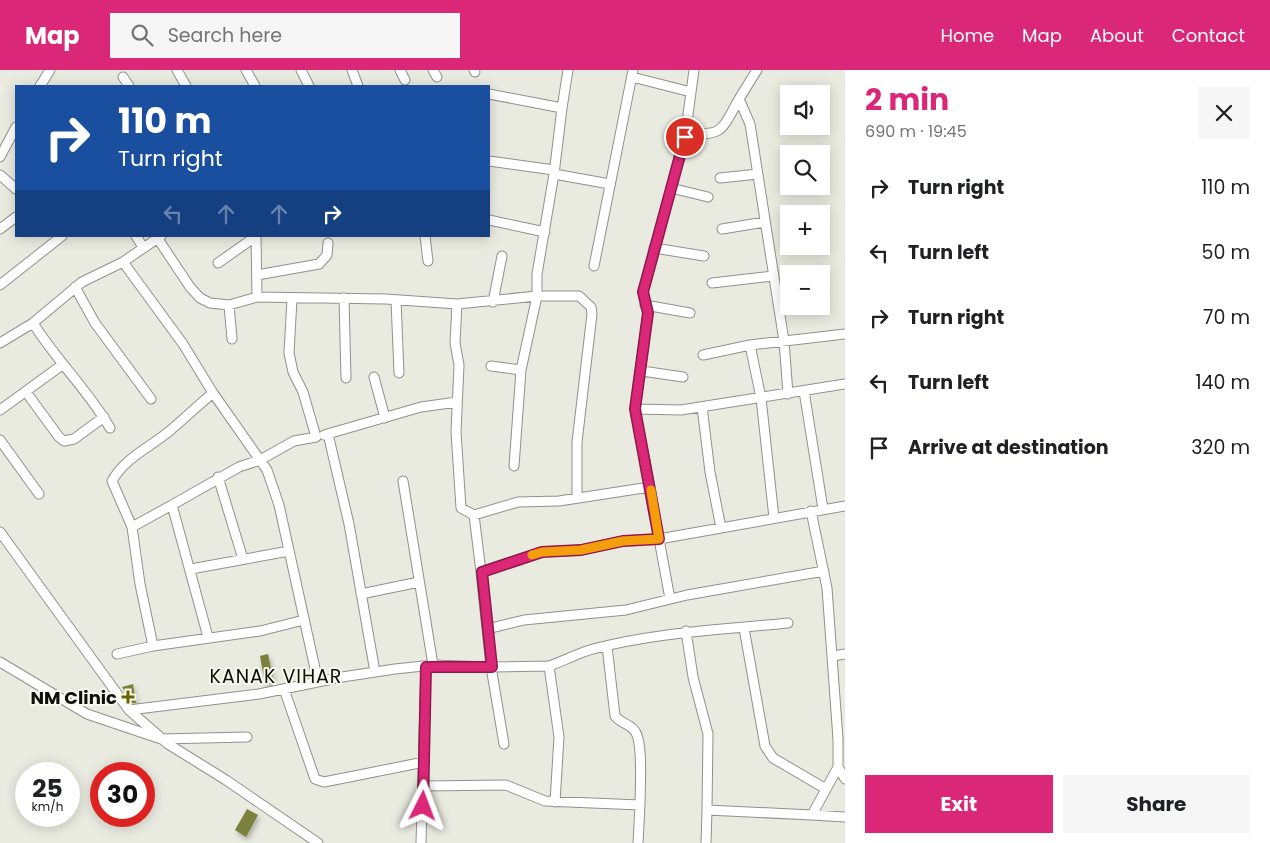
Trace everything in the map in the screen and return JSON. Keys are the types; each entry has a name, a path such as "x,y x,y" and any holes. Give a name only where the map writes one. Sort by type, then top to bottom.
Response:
{"street":[{"path":"41,85 50,70"},
{"path":"177,70 185,85"},
{"path":"246,70 254,85"},
{"path":"301,70 308,85"},
{"path":"352,70 358,85"},
{"path":"400,70 405,80"},
{"path":"514,466 522,370 537,296 537,274 545,232 568,70"},
{"path":"670,599 635,409 642,371 648,313 644,304 643,292 686,132 694,70"},
{"path":"686,132 707,136 722,128 757,70"},
{"path":"594,266 633,73 692,92"},
{"path":"123,77 128,85"},
{"path":"490,94 562,108"},
{"path":"739,99 750,124 784,341 788,394"},
{"path":"0,157 15,130"},
{"path":"490,161 610,184"},
{"path":"0,174 15,188"},
{"path":"720,178 758,174"},
{"path":"671,188 708,197"},
{"path":"0,229 15,218"},
{"path":"490,220 545,232"},
{"path":"722,229 765,222"},
{"path":"0,285 61,237"},
{"path":"137,237 142,247"},
{"path":"218,263 256,237 258,244 257,297"},
{"path":"425,237 428,261"},
{"path":"0,343 33,323 75,288 110,266 123,262 142,247 160,238 200,298 210,304 229,305 257,297 292,299 344,298 457,304 493,302 537,296 579,296 591,307 592,314 577,442 577,498"},
{"path":"257,275 319,264 327,255 328,243"},
{"path":"654,248 704,256"},
{"path":"493,302 502,256"},
{"path":"123,262 183,344 267,470 280,505 318,682"},
{"path":"712,283 773,276"},
{"path":"75,288 96,323 151,399"},
{"path":"344,298 346,378"},
{"path":"292,299 289,353 293,372 303,392 316,437"},
{"path":"396,300 399,373"},
{"path":"457,304 455,343 459,365 457,402 459,498 461,508 474,515 518,502 577,498 650,487"},
{"path":"644,304 690,313"},
{"path":"229,305 232,339"},
{"path":"33,323 62,365 94,400 110,428"},
{"path":"703,355 750,345 845,334"},
{"path":"750,345 761,398 774,518"},
{"path":"0,410 62,365"},
{"path":"491,366 522,370"},
{"path":"642,371 683,377"},
{"path":"374,377 385,418"},
{"path":"635,409 672,411 845,384"},
{"path":"804,391 823,509"},
{"path":"26,392 59,437 64,440 74,439 104,417"},
{"path":"153,646 140,584 132,527 112,481 117,472 141,451 166,434 214,393"},
{"path":"132,527 218,477 260,460 294,441 328,434 421,407 457,402"},
{"path":"702,407 710,472 721,528"},
{"path":"328,434 349,524 375,672"},
{"path":"0,440 39,494"},
{"path":"218,477 243,560"},
{"path":"403,481 430,666 421,843"},
{"path":"172,505 208,637"},
{"path":"482,572 542,552 581,550 623,541 659,539 760,523 774,518 845,506"},
{"path":"811,511 824,571 841,719 838,766 812,815"},
{"path":"474,515 487,629 504,744"},
{"path":"0,533 129,710 161,739 226,780 318,843"},
{"path":"191,569 289,551"},
{"path":"487,629 524,620 626,610 670,599 824,571"},
{"path":"361,594 419,582"},
{"path":"117,654 208,637 260,631 304,620"},
{"path":"129,710 284,689 375,672 430,666 550,666 590,650 686,631 744,628 788,623"},
{"path":"744,628 765,746 768,753 773,758 826,789"},
{"path":"686,631 693,677 708,734 706,843"},
{"path":"607,646 616,716 619,721 633,728 639,741 640,805 638,843"},
{"path":"833,656 845,654"},
{"path":"0,662 87,714 161,739 247,737"},
{"path":"550,666 559,738 555,802"},
{"path":"284,689 315,779 324,782 424,762"},
{"path":"838,766 845,779"},
{"path":"424,786 506,785 545,802 640,805"},
{"path":"707,810 845,817"}],"building":[{"path":"268,654 274,683 265,684 260,656"},
{"path":"133,684 136,703 132,703 122,687"},
{"path":"247,809 258,815 246,837 235,830"}],"slow traffic":[{"path":"532,555 542,552 581,550 623,541 659,539 651,490"}],"place":[{"name":"NM Clinic","path":"128,697"}],"district":[{"name":"KANAK VIHAR","path":"276,676"}],"route":[{"path":"423,806 426,667 433,665 492,667 482,572 542,552 581,550 623,541 659,539 635,409 642,371 648,313 643,292 685,137"}]}
